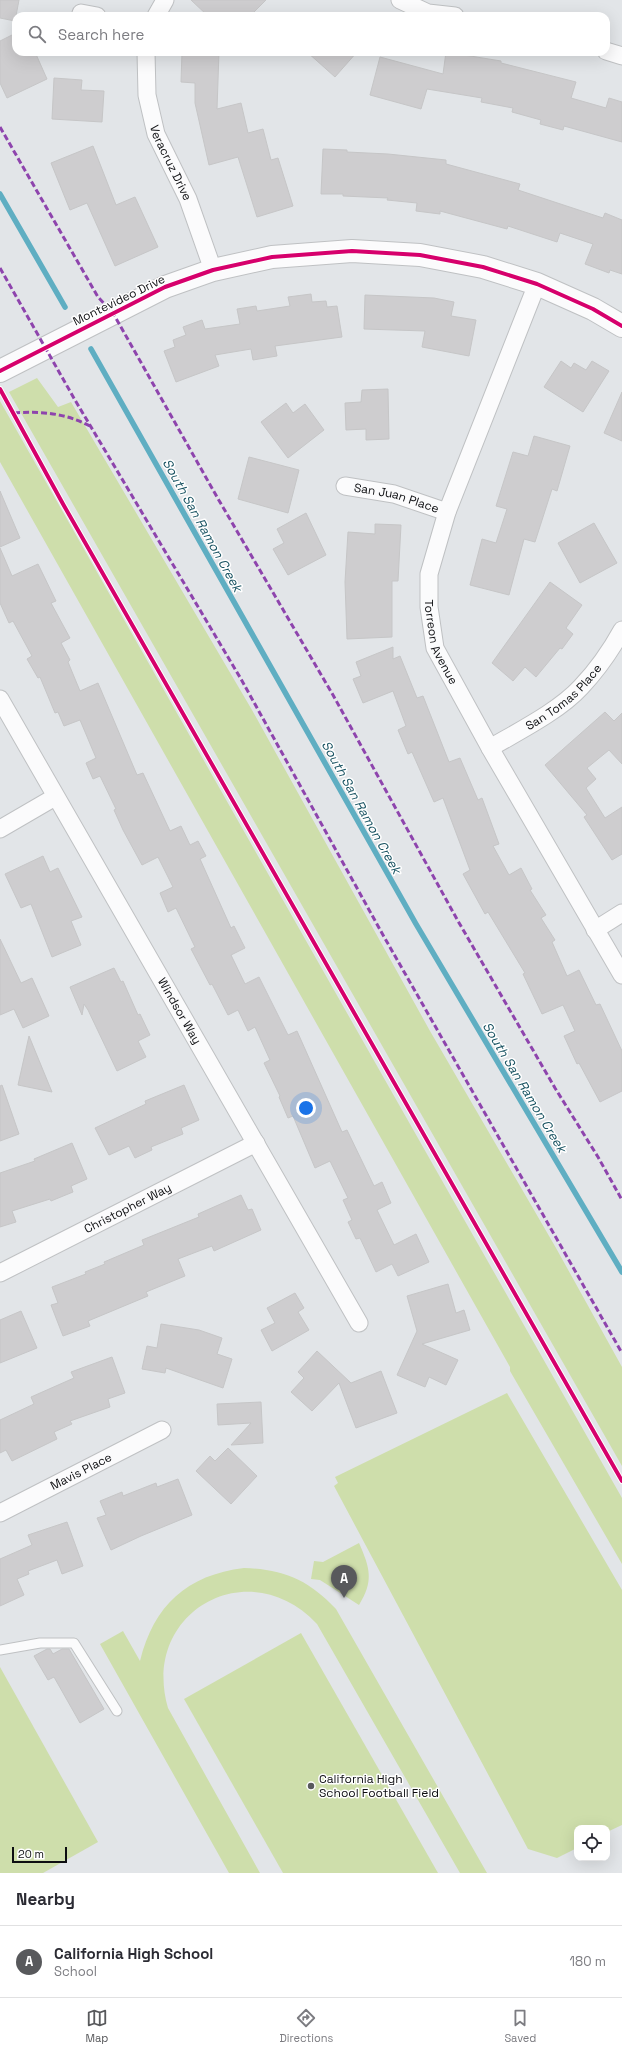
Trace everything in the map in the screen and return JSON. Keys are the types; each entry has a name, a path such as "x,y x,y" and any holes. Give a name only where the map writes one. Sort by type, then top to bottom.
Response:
{"street":[{"path":"158,12 164,0"},
{"path":"400,0 426,12"},
{"path":"610,52 622,56"},
{"name":"Veracruz Drive","path":"146,56 147,95 156,134 188,199 213,270"},
{"name":"Montevideo Drive","path":"0,370 165,287 213,270 272,257 352,250 420,255 483,267 537,284 593,309 622,326"},
{"name":"Torreon Avenue","path":"537,284 447,512 429,574 429,607 435,648 490,748 622,975"},
{"name":"San Juan Place","path":"345,486 394,494 447,512"},
{"name":"San Tomas Place","path":"490,748 548,714 581,688 612,648 622,630"},
{"name":"Windsor Way","path":"0,699 359,1323"},
{"path":"0,828 55,797"},
{"path":"596,930 622,913"},
{"name":"Christopher Way","path":"0,1273 256,1143"},
{"name":"Mavis Place","path":"0,1513 162,1430"}],"lane":[{"path":"0,1650 40,1643 74,1643 117,1711"}],"green space":[{"path":"37,378 58,407 71,402 252,710 430,1031 556,1248 622,1367 622,1466 9,392"},
{"path":"0,401 622,1498 622,1564 510,1371 510,1367 0,462"},
{"path":"507,1393 622,1590 622,1825 610,1831 610,1825 574,1825 574,1850 557,1858 528,1849 334,1486 338,1483 335,1477"},
{"path":"359,1543 366,1560 369,1574 367,1589 359,1605 320,1580 311,1579 314,1561 323,1562"},
{"path":"244,1568 271,1571 294,1578 316,1590 336,1609 487,1873 460,1873 317,1624 290,1603 261,1593 233,1593 206,1603 185,1620 170,1644 164,1674 168,1708 260,1873 229,1873 100,1644 123,1631 140,1661 146,1641 154,1624 164,1609 176,1596 190,1586 206,1578 224,1572"},
{"name":"California High School Football Field","path":"301,1633 438,1873 283,1873 184,1699"},
{"path":"0,1667 98,1842 43,1873 0,1873"}],"building":[{"path":"0,0 19,0 17,12 12,12 12,20 0,18"},
{"path":"191,0 266,0 254,12 204,12"},
{"path":"12,35 12,56 37,56 47,79 7,98 0,83 0,41"},
{"path":"182,56 219,56 217,109 241,103 248,133 263,129 271,160 278,158 293,206 257,217 238,157 209,165 195,103 195,83 181,82"},
{"path":"311,56 353,56 335,77"},
{"path":"445,56 470,56 501,61 501,63 576,82 571,98 606,108 609,98 622,102 622,142 564,126 563,130 540,124 541,120 512,112 513,108 481,102 482,98 427,89 421,109 370,95 380,57 443,74"},
{"path":"54,78 82,80 81,90 104,91 102,122 52,119"},
{"path":"93,146 116,205 135,197 158,247 115,266 87,203 70,210 51,163"},
{"path":"323,149 446,160 446,164 520,184 518,190 603,218 605,213 622,220 622,274 610,270 609,273 585,264 593,244 560,233 557,242 508,226 507,229 440,211 440,214 416,211 417,203 387,200 388,198 343,196 343,194 321,194"},
{"path":"311,294 312,302 326,301 327,307 337,306 342,337 275,346 277,356 253,360 251,349 215,355 219,366 176,382 164,351 175,347 173,340 186,335 183,327 202,320 205,329 240,324 237,309 256,306 257,311 290,306 288,297"},
{"path":"365,295 434,298 454,302 451,316 476,320 469,356 422,347 425,331 364,329"},
{"path":"561,361 571,368 574,363 586,370 592,361 609,371 583,412 544,387"},
{"path":"388,389 389,439 366,440 366,429 346,430 345,403 361,402 362,390"},
{"path":"622,392 622,441 604,433"},
{"path":"286,403 293,413 305,404 324,430 288,458 261,422"},
{"path":"534,436 570,446 557,491 552,489 535,542 524,539 509,595 470,585 482,539 496,543 507,509 496,506 513,452 528,456"},
{"path":"249,457 299,470 288,513 238,499"},
{"path":"0,491 20,538 0,547"},
{"path":"306,513 326,555 288,575 273,549 284,543 277,529"},
{"path":"594,523 617,563 580,583 558,543"},
{"path":"375,524 401,525 398,581 392,581 392,637 347,639 345,582 348,532 375,534"},
{"path":"0,548 12,576 38,564 56,601 51,603 70,638 61,643 70,660 68,662 80,691 98,683 137,775 143,773 170,831 181,826 190,845 198,841 206,856 200,859 231,928 234,926 245,948 231,955 245,984 259,977 288,1035 297,1031 342,1132 347,1130 374,1186 382,1182 391,1203 377,1210 394,1245 416,1234 429,1262 398,1276 392,1264 376,1272 360,1238 356,1239 348,1222 352,1220 343,1200 348,1198 330,1161 315,1168 293,1116 288,1118 279,1097 280,1096 264,1063 270,1060 255,1027 248,1031 238,1010 228,1015 212,984 210,985 191,949 195,947 176,908 168,912 160,893 173,887 158,857 142,865 123,830 114,810 116,809 100,776 93,779 86,763 96,758 80,720 64,726 58,712 55,713 40,677 38,678 27,659 32,656 13,621 9,623 0,603"},
{"path":"550,582 582,605 566,628 573,634 562,649 560,648 536,677 525,667 513,681 492,663"},
{"path":"393,647 393,659 400,656 417,698 423,696 449,762 460,758 478,800 482,798 499,844 493,846 509,875 521,868 532,889 530,890 546,915 541,918 555,940 552,942 567,976 579,970 596,1005 600,1004 622,1051 622,1091 600,1102 579,1063 577,1064 564,1036 575,1031 563,1005 542,1014 523,974 525,973 488,912 485,914 463,874 470,870 443,798 434,802 412,752 408,754 398,730 406,726 393,691 363,703 353,679 361,676 356,662"},
{"path":"605,712 614,721 622,713 622,764 609,750 587,768 596,779 586,788 605,818 622,807 622,854 612,860 584,817 587,815 545,765"},
{"path":"43,856 50,872 58,868 82,917 71,921 81,945 52,957 31,904 21,908 5,874"},
{"path":"0,939 21,983 32,978 49,1016 23,1028 14,1009 0,1015"},
{"path":"114,968 121,982 123,981 138,1015 140,1014 150,1035 138,1041 146,1057 117,1071 88,1010 84,1004 82,1015 70,987"},
{"path":"29,1036 52,1092 18,1085"},
{"path":"2,1085 19,1134 0,1141 0,1086"},
{"path":"184,1085 199,1120 181,1128 183,1134 151,1147 152,1150 135,1158 129,1146 109,1155 95,1128 146,1104 145,1101"},
{"path":"72,1143 87,1179 71,1186 73,1192 51,1201 50,1199 12,1211 16,1222 0,1227 0,1173 35,1161 34,1159"},
{"path":"241,1195 248,1210 252,1209 261,1230 214,1251 212,1246 178,1259 185,1276 146,1292 148,1296 88,1321 90,1326 63,1336 51,1305 58,1303 52,1287 86,1274 85,1272 105,1264 104,1262 144,1245 142,1240 199,1217 198,1214"},
{"path":"448,1284 456,1313 464,1310 470,1330 422,1344 458,1360 446,1385 429,1377 425,1387 397,1375 417,1331 407,1296"},
{"path":"295,1293 304,1308 298,1312 309,1330 272,1351 261,1330 275,1323 267,1308"},
{"path":"21,1311 37,1348 0,1363 0,1320"},
{"path":"161,1324 199,1330 222,1338 217,1354 232,1359 223,1388 166,1368 165,1373 142,1369 147,1346 157,1348"},
{"path":"317,1351 351,1383 381,1371 397,1413 356,1428 339,1383 312,1411 291,1392 304,1378 298,1372"},
{"path":"112,1357 125,1393 108,1399 110,1407 70,1421 72,1424 54,1432 57,1439 12,1461 6,1450 0,1453 0,1420 34,1404 31,1397 74,1378 71,1372"},
{"path":"261,1402 263,1443 231,1445 251,1423 218,1425 217,1404"},
{"path":"228,1448 257,1476 231,1504 196,1471 210,1456 215,1461"},
{"path":"178,1479 192,1515 111,1550 97,1518 106,1515 100,1501 122,1492 123,1496 156,1483 157,1487"},
{"path":"67,1522 83,1566 62,1574 57,1560 28,1571 29,1574 17,1579 24,1595 0,1606 0,1559 32,1545 28,1535"},
{"path":"47,1649 50,1649 53,1654 62,1649 69,1649 104,1709 80,1723 54,1677 48,1680 34,1656"}],"waterway":[{"name":"South San Ramon Creek","path":"0,194 65,307"},
{"name":"South San Ramon Creek","path":"91,349 416,924 622,1272"}],"marked path":[{"path":"0,127 98,297 113,313 217,497 333,695 458,921 622,1200"},
{"path":"0,268 75,400 241,679 383,935 622,1353"},
{"path":"14,413 34,412 53,414 71,418 90,426"}],"cycle path":[{"path":"0,371 165,287 213,270 272,257 352,251 420,255 483,267 537,284 593,309 622,326"},
{"path":"0,389 63,504 622,1481"}],"place":[{"name":"California High School","path":"344,1598"},
{"name":"California High School Football Field","path":"311,1786"}]}
